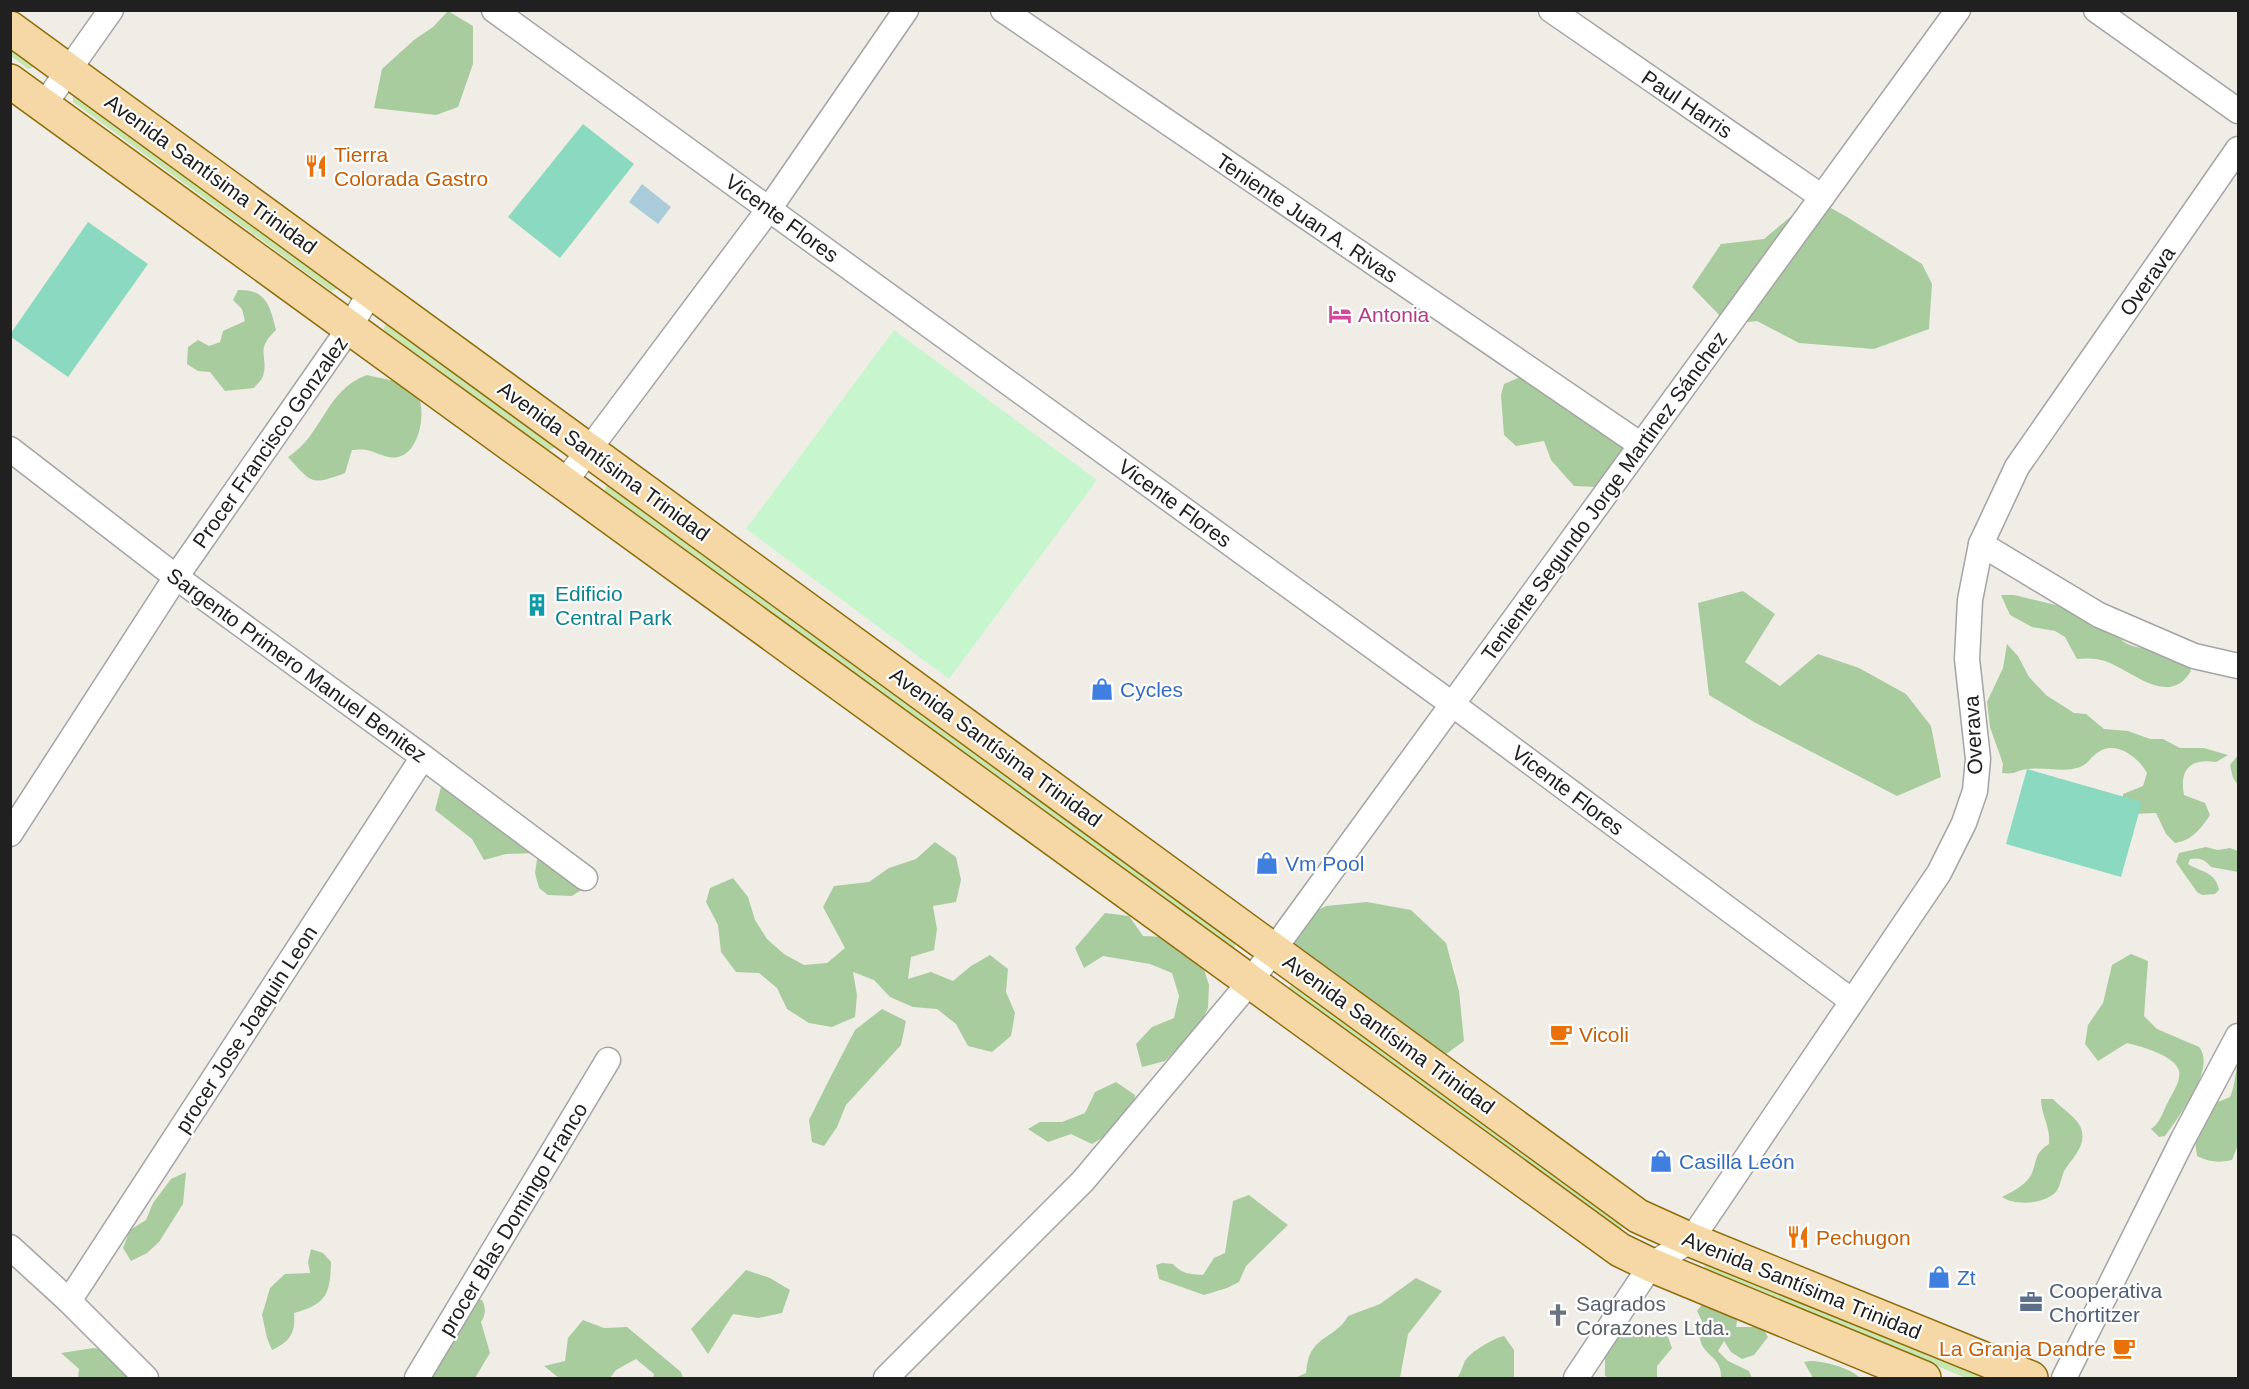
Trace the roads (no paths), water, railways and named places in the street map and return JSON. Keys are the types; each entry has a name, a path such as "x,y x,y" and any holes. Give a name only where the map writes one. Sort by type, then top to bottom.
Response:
{"main road":[{"name":"Avenida Santísima Trinidad","path":"10,28 1638,1216 1691,1240 2031,1378"},
{"name":"Avenida Santísima Trinidad","path":"10,81 1620,1250 1924,1378"}],"street":[{"path":"45,105 111,10"},
{"name":"Vicente Flores","path":"494,10 1452,704 1852,1001"},
{"path":"564,483 769,209 906,10"},
{"name":"Teniente Juan A. Rivas","path":"1003,10 1641,445"},
{"name":"Paul Harris","path":"1551,10 1822,197"},
{"name":"Teniente Segundo Jorge Martinez Sánchez","path":"886,1378 1083,1181 1250,982 1958,10"},
{"path":"2096,10 2238,111"},
{"name":"Overava","path":"1576,1378 1651,1265 1691,1240 1939,873 1964,823 1976,791 1978,759 1967,659 1970,600 1981,544 2017,467 2238,149"},
{"name":"Procer Francisco Gonzalez","path":"10,834 176,578 350,327 371,291"},
{"name":"Sargento Primero Manuel Benitez","path":"10,449 176,578 585,878"},
{"path":"1981,544 2099,615 2194,656 2238,666"},
{"name":"procer Jose Joaquin Leon","path":"69,1301 423,757"},
{"path":"2064,1378 2183,1139 2238,1036"},
{"name":"procer Blas Domingo Franco","path":"417,1378 608,1060"},
{"path":"10,1247 69,1301 146,1378"}],"water":[{"path":"642,184 671,207 658,224 629,202"}],"place":[{"name":"Tierra Colorada Gastro","path":"316,166"},
{"name":"Antonia","path":"1340,314"},
{"name":"Edificio Central Park","path":"537,605"},
{"name":"Cycles","path":"1102,689"},
{"name":"Vm Pool","path":"1267,863"},
{"name":"Vicoli","path":"1561,1034"},
{"name":"Casilla León","path":"1661,1161"},
{"name":"Pechugon","path":"1798,1237"},
{"name":"Zt","path":"1939,1277"},
{"name":"Cooperativa Chortitzer","path":"2031,1302"},
{"name":"Sagrados Corazones Ltda.","path":"1558,1315"},
{"name":"La Granja Dandre","path":"2124,1348"}]}
